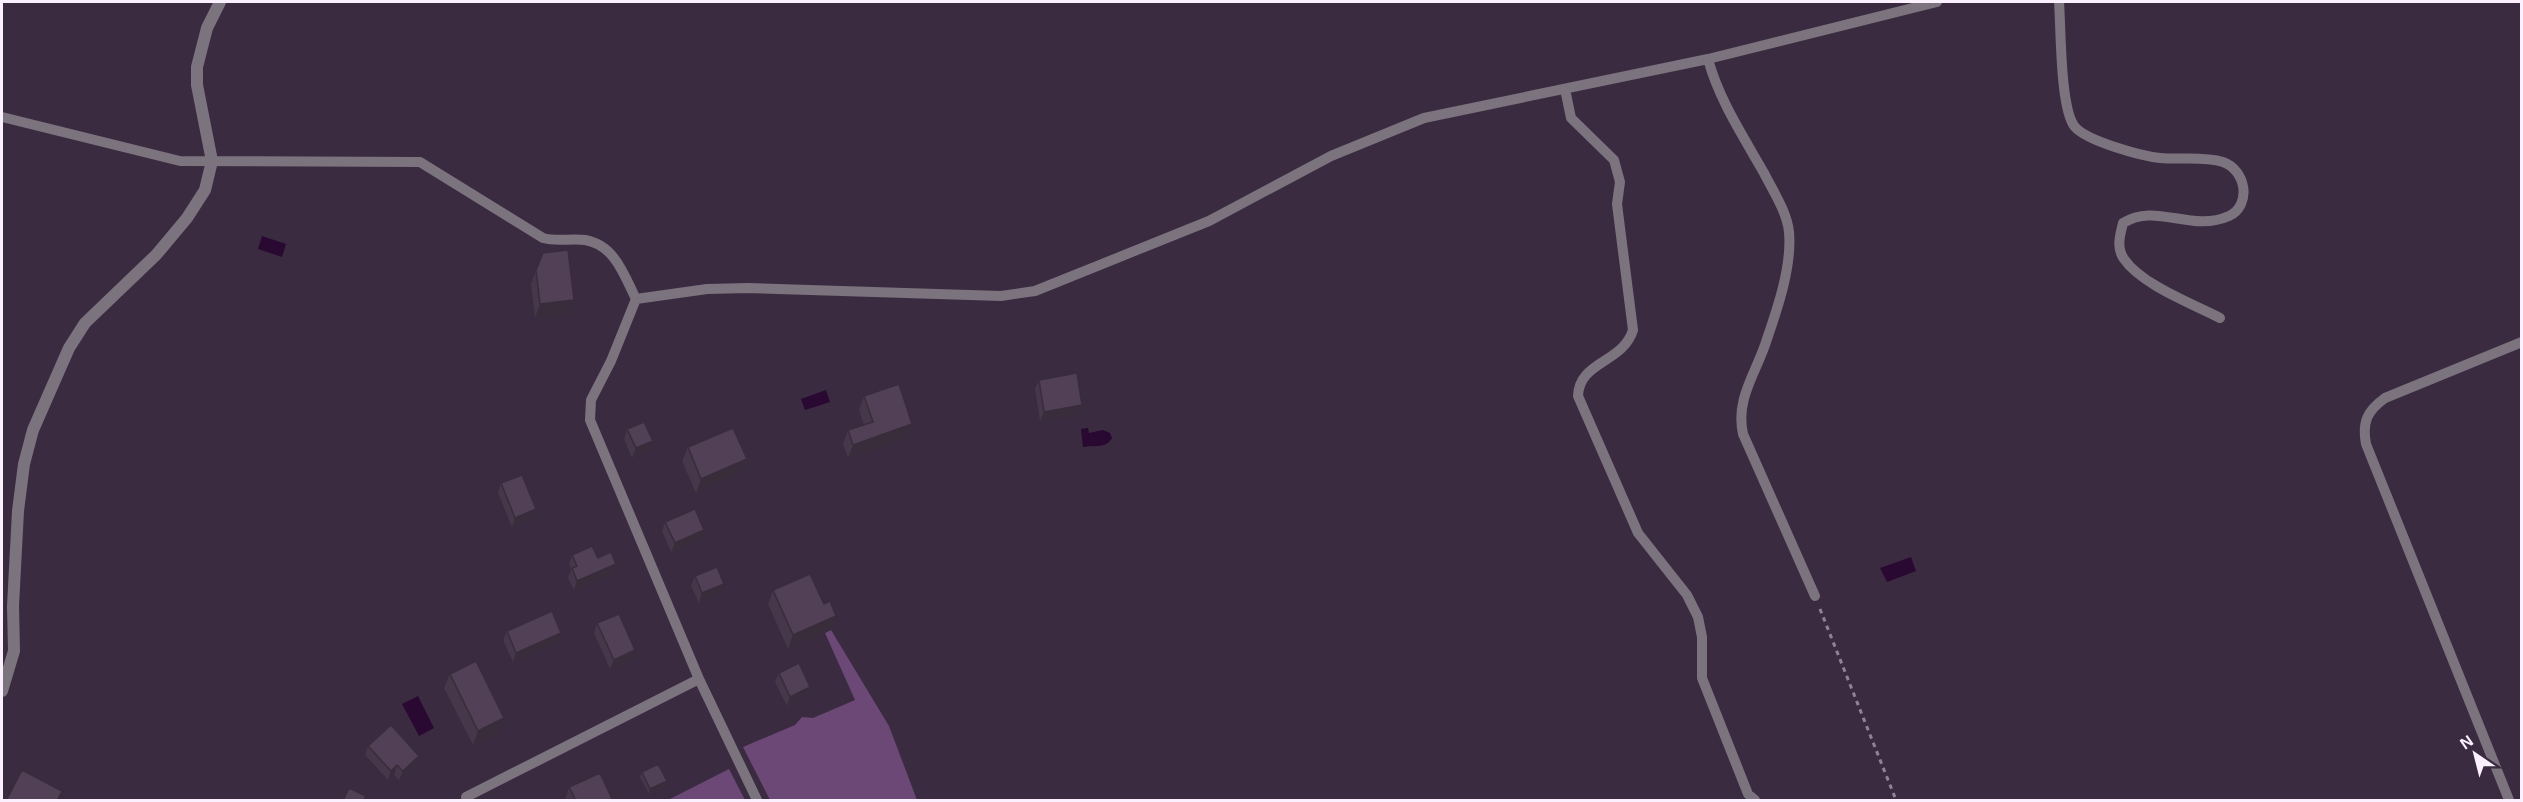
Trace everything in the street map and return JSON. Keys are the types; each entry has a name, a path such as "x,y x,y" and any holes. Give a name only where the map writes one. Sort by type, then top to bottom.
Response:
{"street":[{"path":"2,691 14,651 13,606 18,511 24,464 33,430 69,348 85,323 156,255 187,218 205,190 212,161 197,85 197,67 207,28 220,2"}],"lane":[{"path":"636,299 707,289 748,288 1001,296 1035,291 1209,221 1330,156 1424,118 1472,106 1565,89 1708,58 1937,2"},
{"path":"2059,2 2066,108 2074,126 2084,134 2108,144 2158,158 2207,159 2226,163 2239,174 2245,188 2242,201 2231,215 2203,223 2147,214 2132,217 2123,223 2118,242 2123,259 2148,280 2220,318"},
{"path":"1708,58 1714,82 1775,195 1789,231 1785,272 1767,340 1742,399 1740,421 1743,434 1815,596"},
{"path":"1565,89 1571,118 1614,160 1620,182 1617,204 1633,330 1630,341 1621,351 1588,372 1578,383 1578,396 1638,533 1688,595 1698,617 1702,638 1702,678 1748,794 1755,801"},
{"path":"2,117 180,160 420,162 543,238 552,241 585,240 605,246 618,263 636,299 611,361 591,400 590,420 699,679 757,801"},
{"path":"2508,801 2366,444 2363,428 2372,407 2385,398 2522,342"},
{"path":"466,797 699,679"}],"path":[{"path":"1815,596 1896,801"}],"shaded area":[{"path":"262,236 286,244 282,257 258,249"},
{"path":"826,390 830,402 805,410 801,399"},
{"path":"1088,428 1089,433 1103,430 1110,433 1112,438 1103,445 1083,447 1081,429"},
{"path":"1911,557 1916,571 1887,582 1880,568"},
{"path":"831,630 889,726 917,800 770,800 743,747 795,725 802,717 813,718 855,700 825,633"},
{"path":"418,696 434,728 419,736 402,704"},
{"path":"729,769 745,800 668,800"}],"building":[{"path":"568,250 574,300 540,304 536,270 543,253"},
{"path":"1077,373 1082,405 1044,412 1039,380"},
{"path":"899,384 912,424 853,445 848,430 873,422 864,396"},
{"path":"644,422 653,441 636,448 627,429"},
{"path":"733,428 747,459 701,479 688,447"},
{"path":"522,475 536,509 515,518 501,483"},
{"path":"695,509 704,530 675,543 665,522"},
{"path":"592,546 598,558 611,552 616,564 577,581 572,568 577,566 572,555"},
{"path":"717,567 724,584 702,593 695,576"},
{"path":"810,574 824,604 830,601 836,616 793,635 773,590"},
{"path":"552,611 561,633 516,653 507,631"},
{"path":"619,614 635,650 614,660 597,623"},
{"path":"476,661 504,718 478,731 450,674"},
{"path":"799,663 810,687 790,697 779,673"},
{"path":"391,725 419,756 403,771 397,765 391,771 368,746"},
{"path":"658,764 667,781 650,789 642,772"},
{"path":"22,770 62,791 57,801 6,801"},
{"path":"600,773 613,801 576,801 569,787"},
{"path":"349,788 366,796 363,801 343,801"}]}
